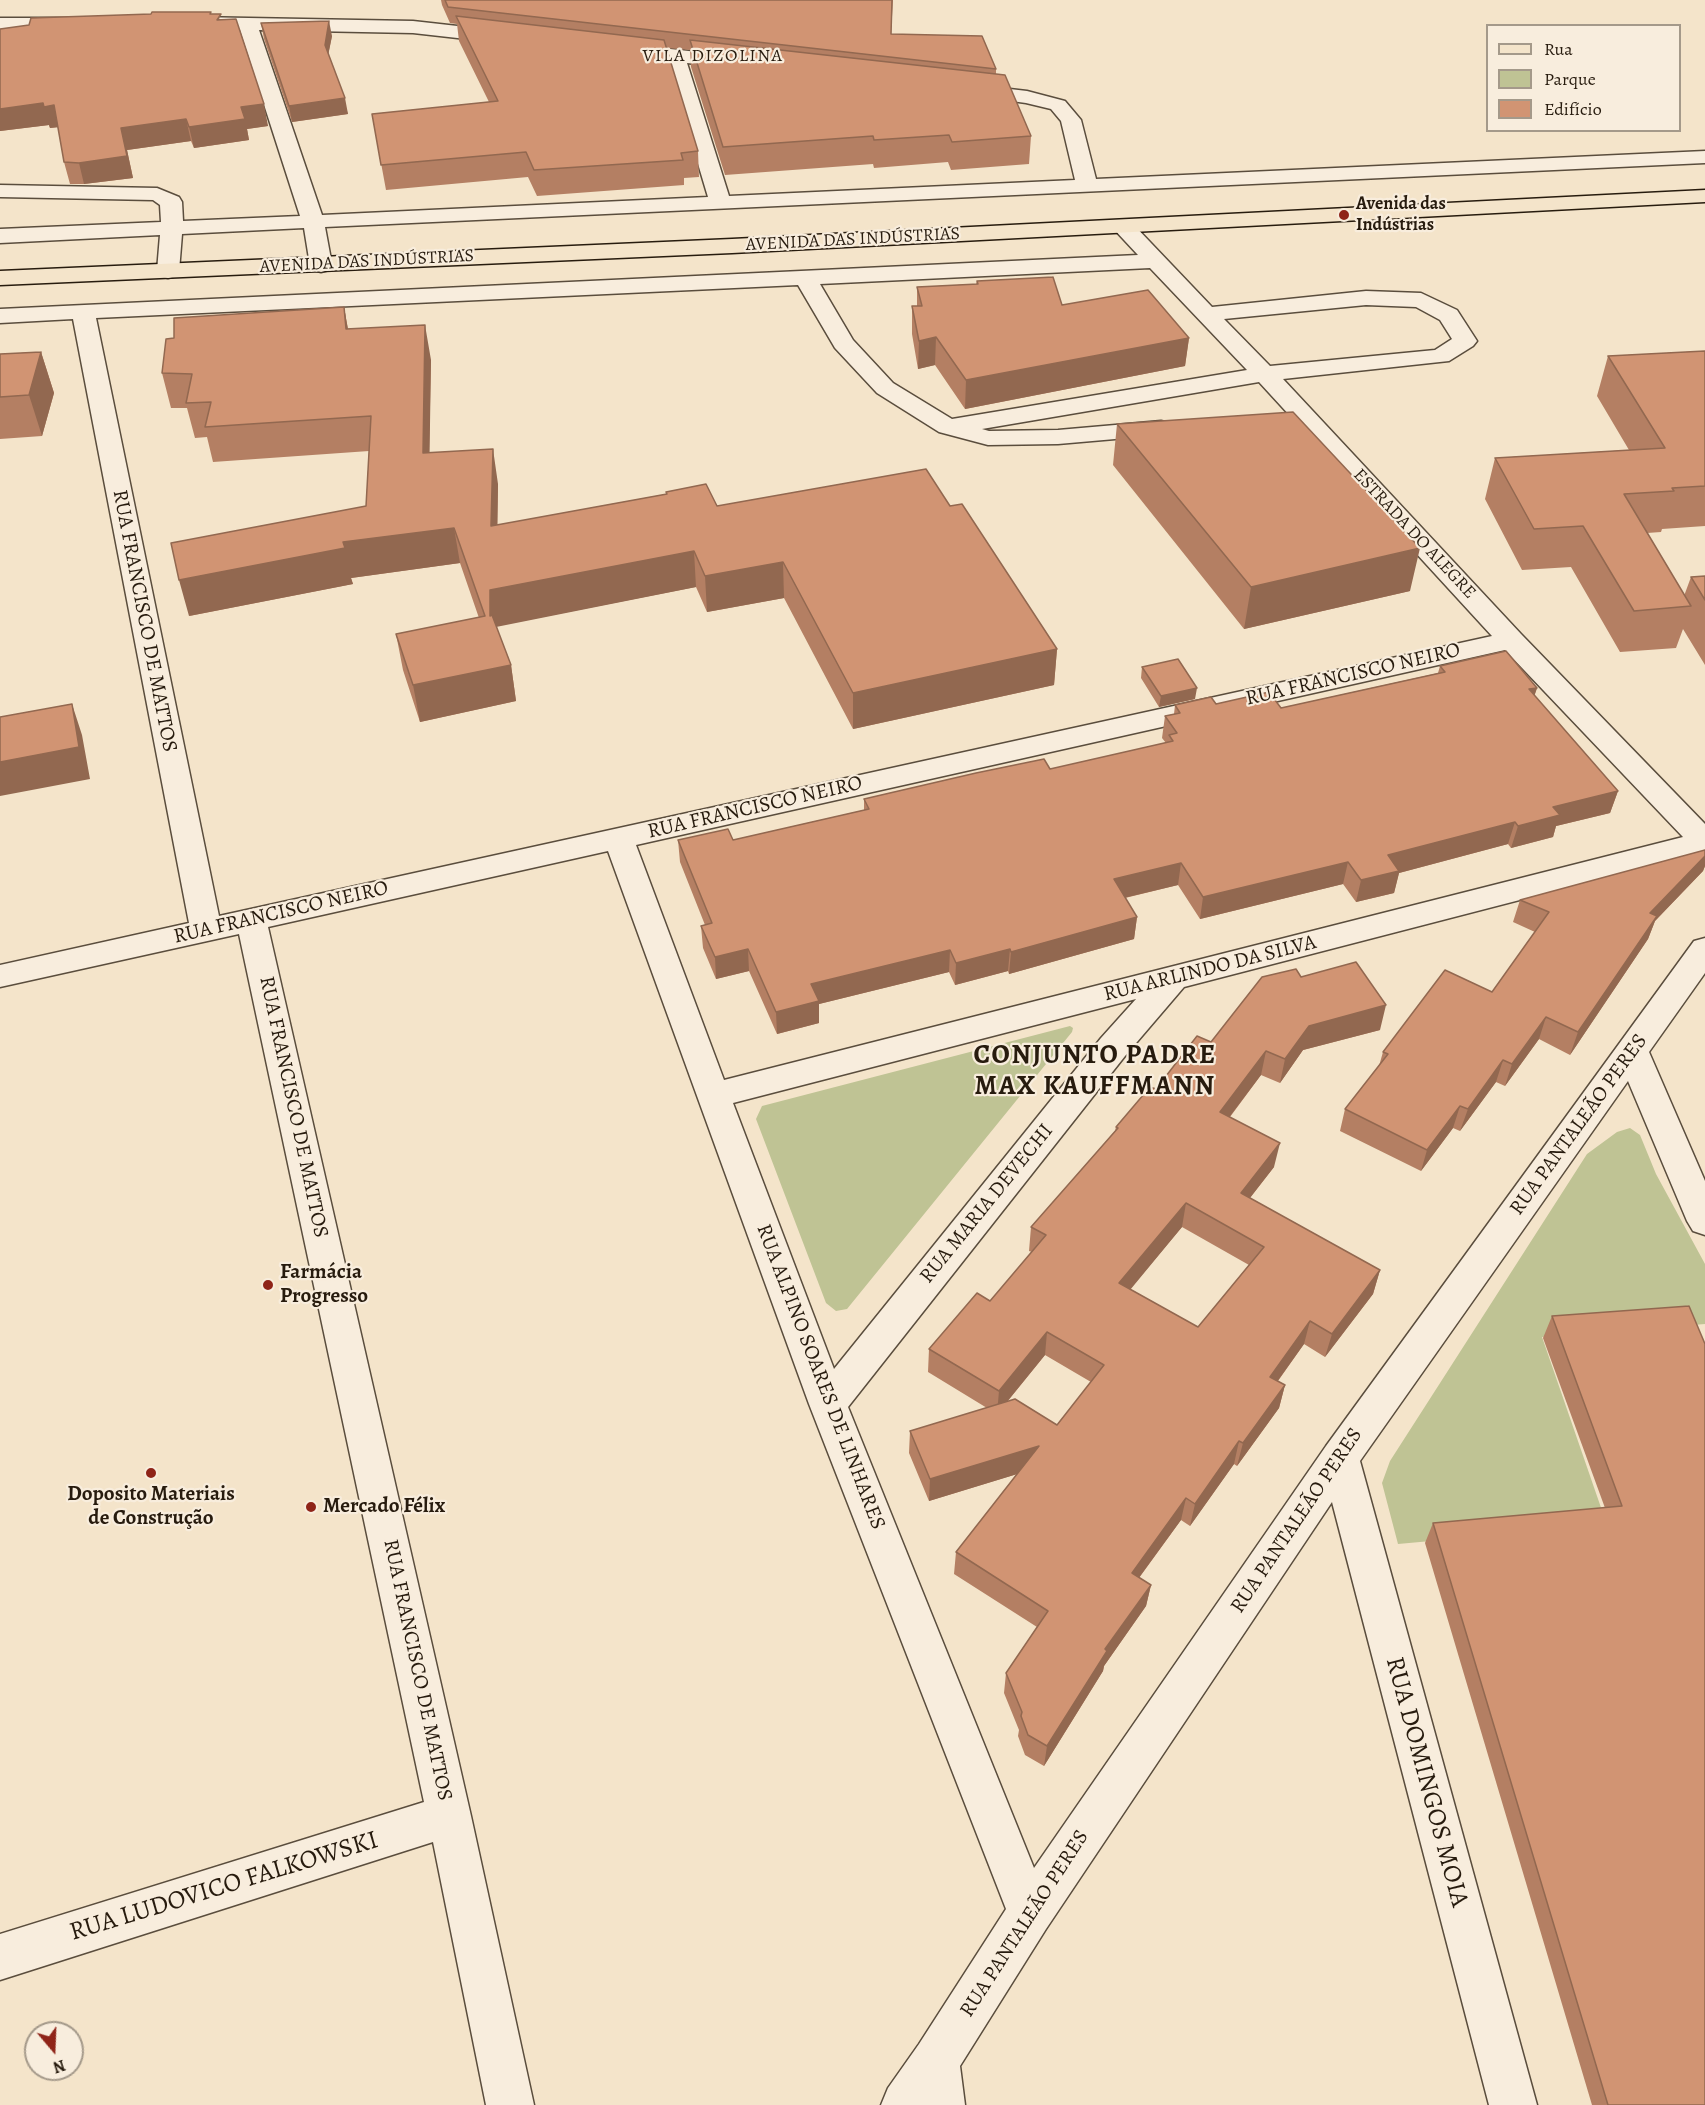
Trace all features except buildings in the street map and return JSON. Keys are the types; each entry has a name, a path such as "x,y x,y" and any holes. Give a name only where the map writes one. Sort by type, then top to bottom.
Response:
{"main road":[{"name":"AVENIDA DAS INDÚSTRIAS","path":"0,278 873,239 1705,196"}],"street":[{"path":"177,23 413,27 520,39"},
{"path":"248,23 313,221 321,265"},
{"path":"0,24 94,24"},
{"path":"603,48 757,65"},
{"path":"675,55 720,203"},
{"path":"945,87 1027,97 1058,105 1071,120 1087,186"},
{"path":"0,236 1705,157"},
{"path":"0,191 157,194 171,202 172,228 168,271"},
{"name":"ESTRADA DO ALEGRE","path":"1122,226 1264,374 1291,415 1705,842"},
{"path":"873,239 883,273"},
{"name":"AVENIDA DAS INDÚSTRIAS","path":"0,316 1156,261"},
{"path":"805,277 843,343 885,388 948,427 988,438 1058,437 1186,425"},
{"path":"948,427 1264,374 1441,356 1465,341 1449,315 1421,300 1366,298 1207,314"},
{"name":"RUA FRANCISCO DE MATTOS","path":"82,312 206,930"},
{"name":"RUA FRANCISCO NEIRO","path":"0,976 1511,640"},
{"name":"RUA ALPINO SOARES DE LINHARES","path":"618,838 828,1404 1030,1913"},
{"name":"RUA ARLINDO DA SILVA","path":"714,1095 1705,842"},
{"name":"RUA FRANCISCO DE MATTOS","path":"251,919 449,1816 510,2105"},
{"name":"RUA PANTALEÃO PERES","path":"905,2105 939,2083 1030,1913 1340,1458 1705,948"},
{"name":"RUA MARIA DEVECHI","path":"828,1404 1113,1047 1172,979"},
{"path":"1632,1051 1705,1221"},
{"name":"RUA DOMINGOS MOIA","path":"1340,1458 1513,2105"},
{"name":"RUA LUDOVICO FALKOWSKI","path":"0,1958 449,1816"}],"green space":[{"path":"1070,1026 1073,1028 1072,1032 847,1309 836,1311 826,1303 756,1119 762,1106"},
{"path":"1630,1128 1640,1135 1656,1174 1705,1264 1705,1324 1542,1337 1607,1525 1398,1544 1382,1483 1390,1461 1587,1154 1617,1132"}],"place":[{"name":"Avenida das Indústrias","path":"1344,215"},
{"name":"Farmácia Progresso","path":"268,1285"},
{"name":"Doposito Materiais de Construção","path":"151,1473"},
{"name":"Mercado Félix","path":"311,1507"}],"district":[{"name":"VILA DIZOLINA","path":"713,57"},
{"name":"CONJUNTO PADRE MAX KAUFFMANN","path":"1095,1072"}]}
